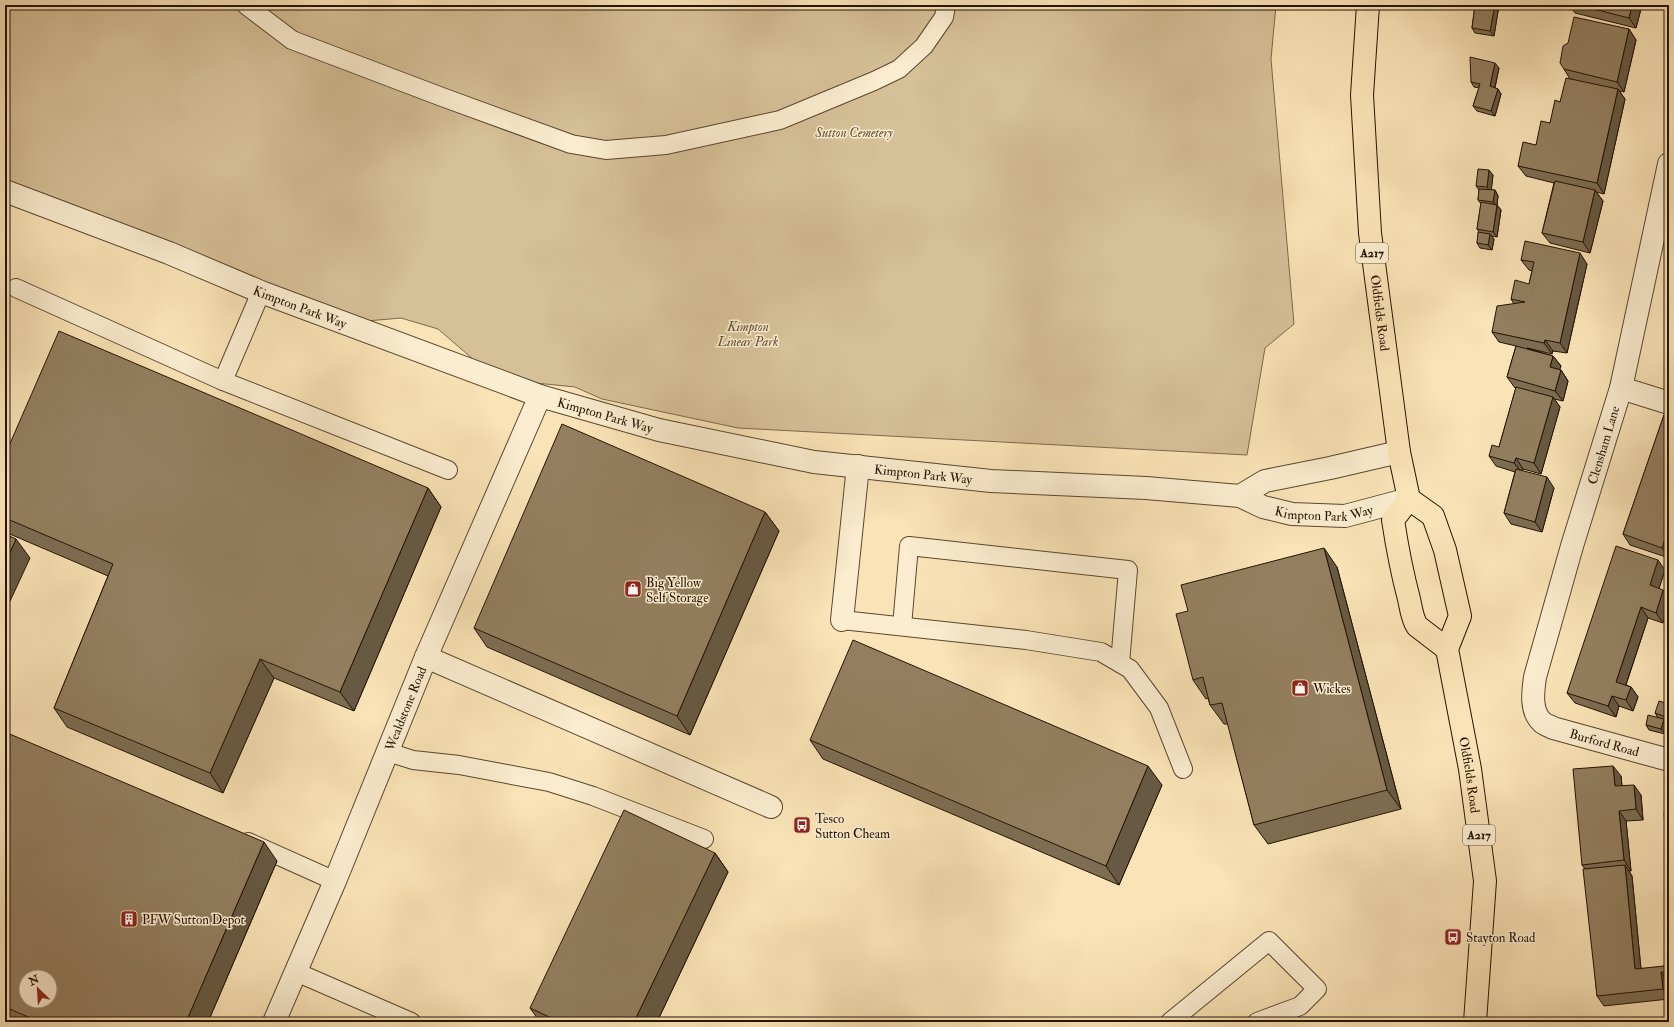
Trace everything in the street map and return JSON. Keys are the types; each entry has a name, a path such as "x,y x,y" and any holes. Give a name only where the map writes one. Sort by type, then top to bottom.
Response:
{"highway":[{"name":"Oldfields Road","path":"1368,5 1362,95 1370,233 1399,452 1409,499"},
{"path":"1409,499 1433,516 1450,567 1460,616 1448,649 1417,626 1414,621 1401,568 1393,520 1409,499"},
{"name":"Oldfields Road","path":"1448,649 1470,769 1486,881 1474,1022"}],"street":[{"name":"Clensham Lane","path":"1542,722 1534,711 1533,695 1535,677 1572,546 1621,388 1669,164"},
{"name":"Kimpton Park Way","path":"5,191 169,253 260,292 540,396 659,430 814,462 991,481 1146,488 1240,496 1263,507 1292,514 1346,516 1409,499"},
{"path":"1621,388 1669,403"},
{"name":"Wealdstone Road","path":"274,1022 335,880 426,657 540,396"},
{"path":"1240,496 1265,481 1399,452"},
{"path":"842,620 858,466"},
{"path":"426,657 771,807"},
{"name":"Burford Road","path":"1542,722 1553,728 1669,760"}],"lane":[{"path":"246,5 292,40 571,144 606,150 666,145 780,120 874,81 899,69 924,46 944,17 946,5"},
{"path":"16,288 223,381 448,470"},
{"path":"223,381 260,292"},
{"path":"902,626 909,546 1128,570 1120,663"},
{"path":"842,620 1026,640 1101,652 1130,668 1159,708 1183,769"},
{"path":"388,752 414,760 459,765 549,782 593,796 704,839"},
{"path":"235,837 335,880"},
{"path":"1170,1022 1270,941 1317,989 1300,1006 1257,1022"},
{"path":"296,972 411,1022"}],"green space":[{"path":"5,5 1276,5 1271,59 1294,324 1265,348 1247,455 738,428 602,399 575,387 536,383 481,366 438,329 401,318 355,322 5,185"}],"building":[{"path":"1475,5 1495,5 1490,31 1472,28"},
{"path":"1578,5 1632,5 1629,18"},
{"path":"1574,17 1629,29 1617,82 1564,69 1560,63 1563,46 1568,43"},
{"path":"1470,57 1495,63 1490,86 1498,89 1491,111 1473,106 1480,84 1471,82"},
{"path":"1566,78 1618,89 1597,183 1518,166 1523,142 1536,145 1541,121 1550,123 1555,100 1560,102"},
{"path":"1478,169 1489,170 1487,187 1476,186"},
{"path":"1555,181 1595,190 1583,242 1542,233"},
{"path":"1479,189 1495,190 1493,202 1478,200"},
{"path":"1481,202 1497,205 1493,232 1477,229"},
{"path":"1478,232 1490,234 1488,245 1477,243"},
{"path":"1525,241 1580,253 1560,343 1545,340 1544,343 1492,332 1497,306 1525,302 1511,299 1515,280 1529,284 1534,262 1521,260"},
{"path":"59,331 428,488 340,692 260,659 210,773 54,708 113,564 5,518 5,455"},
{"path":"1516,346 1553,356 1550,367 1561,370 1555,391 1507,377"},
{"path":"1516,387 1553,397 1534,463 1516,458 1514,463 1489,456 1492,445 1499,447"},
{"path":"1664,415 1669,417 1669,526 1662,548 1623,534"},
{"name":"Big Yellow Self Storage","path":"562,424 765,512 677,716 474,628"},
{"path":"1516,469 1547,477 1535,522 1504,513"},
{"path":"5,534 16,539 5,564"},
{"path":"1616,546 1658,560 1650,585 1663,590 1656,613 1641,607 1616,682 1631,687 1626,700 1612,696 1608,706 1567,693"},
{"path":"1324,548 1387,790 1254,825 1222,703 1210,705 1203,677 1193,680 1176,614 1188,611 1181,585"},
{"path":"853,640 1148,766 1106,866 810,740"},
{"path":"1659,701 1669,704 1669,718 1655,713"},
{"path":"1648,715 1664,719 1661,729 1646,725"},
{"name":"PFW Sutton Depot","path":"5,732 264,842 186,1022 40,1022 5,1007"},
{"path":"1613,766 1615,786 1634,785 1636,809 1619,811 1624,860 1582,865 1573,769"},
{"path":"624,810 715,853 634,1022 560,1022 530,1008"},
{"path":"1669,812 1669,836 1666,837 1664,813"},
{"path":"1625,865 1635,969 1665,966 1665,972 1661,972 1663,989 1597,996 1583,869"},
{"path":"1667,1003 1669,1004 1669,1022 1664,1022"}],"place":[{"name":"Big Yellow Self Storage","path":"633,589"},
{"name":"Wickes","path":"1300,688"},
{"name":"Tesco Sutton Cheam","path":"802,825"},
{"name":"PFW Sutton Depot","path":"129,919"},
{"name":"Stayton Road","path":"1453,937"}],"park label":[{"name":"Sutton Cemetery","path":"854,132"},
{"name":"Kimpton Linear Park","path":"748,334"}]}
